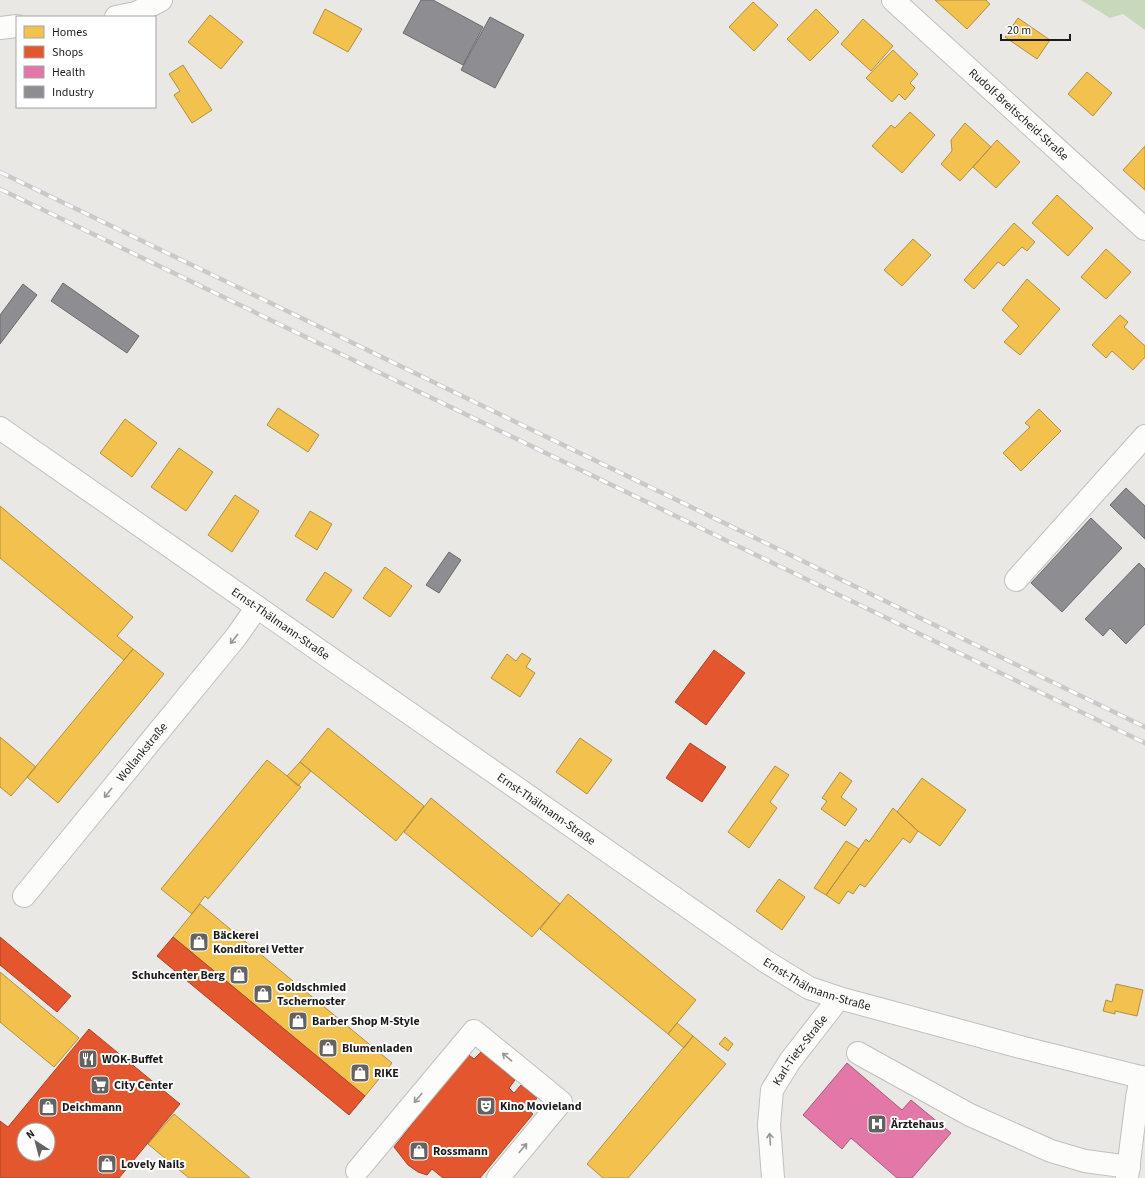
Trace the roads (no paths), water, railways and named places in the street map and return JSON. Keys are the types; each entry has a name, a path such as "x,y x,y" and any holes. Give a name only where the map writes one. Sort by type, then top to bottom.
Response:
{"street":[{"path":"121,16 136,13 161,0"},
{"name":"Rudolf-Breitscheid-Straße","path":"893,0 1145,229"},
{"path":"0,28 16,26"},
{"name":"Ernst-Thälmann-Straße","path":"0,428 765,961 809,988 839,998 1024,1048 1143,1078"},
{"path":"1016,580 1145,436"},
{"name":"Wollankstraße","path":"24,896 236,637 258,607"},
{"name":"Karl-Tietz-Straße","path":"773,1178 769,1124 772,1090 790,1061 839,998"},
{"path":"358,1171 474,1030 561,1102 498,1178"},
{"path":"858,1053 970,1115 1051,1151 1128,1173 1137,1098 1143,1078"}],"railway":[{"path":"0,172 1145,727"},
{"path":"0,189 1145,743"}],"place":[{"name":"Bäckerei Konditorei Vetter","path":"199,942"},
{"name":"Schuhcenter Berg","path":"239,975"},
{"name":"Goldschmied Tschernoster","path":"263,994"},
{"name":"Barber Shop M-Style","path":"298,1021"},
{"name":"Blumenladen","path":"328,1048"},
{"name":"WOK-Buffet","path":"88,1059"},
{"name":"RIKE","path":"360,1073"},
{"name":"City Center","path":"100,1085"},
{"name":"Kino Movieland","path":"486,1106"},
{"name":"Deichmann","path":"48,1107"},
{"name":"Ärztehaus","path":"877,1124"},
{"name":"Rossmann","path":"419,1151"},
{"name":"Lovely Nails","path":"107,1164"}]}
